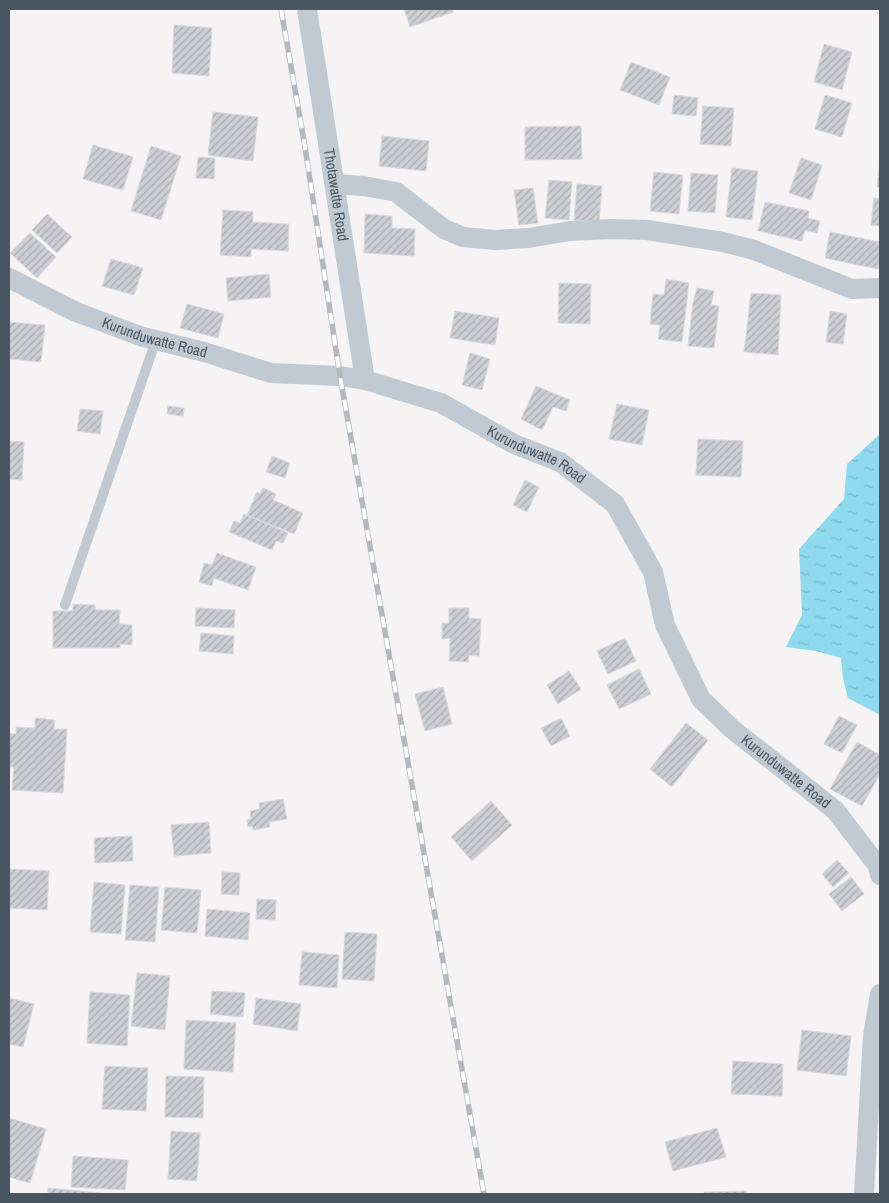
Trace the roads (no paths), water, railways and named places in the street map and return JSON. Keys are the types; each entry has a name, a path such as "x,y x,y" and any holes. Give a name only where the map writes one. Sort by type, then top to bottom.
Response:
{"street":[{"name":"Thotawatte Road","path":"306,9 365,380"},
{"path":"335,184 364,186 396,192 444,229 463,237 496,240 528,238 570,231 647,230 723,242 754,250 852,289 880,288"},
{"name":"Kurunduwatte Road","path":"9,278 76,312 143,337 204,352 271,374 332,376 365,380 441,404 514,444 560,462 615,504 653,572 665,625 701,699 732,729 835,810 878,866 880,875"},
{"path":"864,1194 880,994"}],"lane":[{"path":"64,605 156,340"}],"water":[{"path":"880,434 880,715 848,698 843,679 841,658 816,651 786,647 802,615 799,549 844,499 847,464"}],"railway":[{"path":"281,9 305,147 340,376 484,1194"}]}
